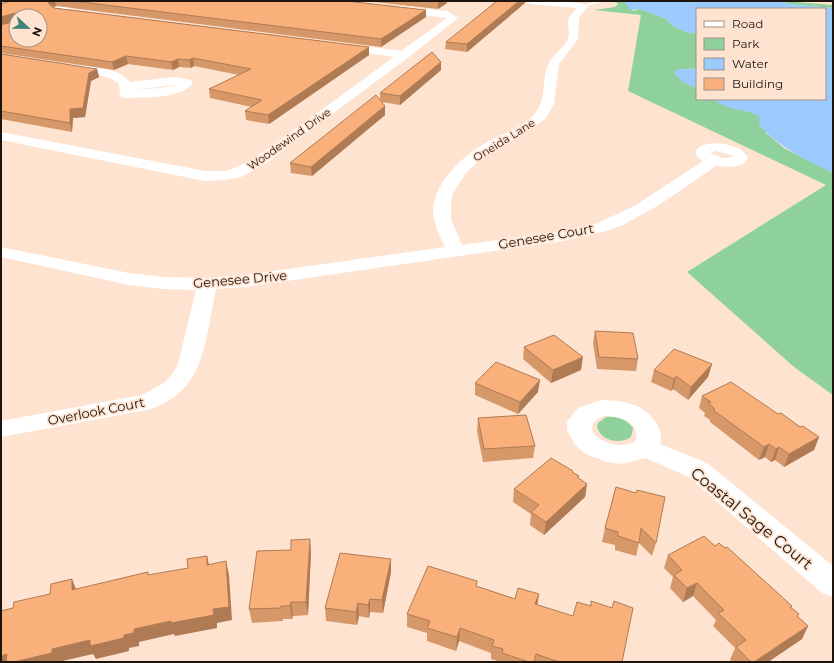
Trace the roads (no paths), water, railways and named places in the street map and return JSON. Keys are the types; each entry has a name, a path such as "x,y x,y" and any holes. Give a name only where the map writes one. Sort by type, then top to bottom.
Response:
{"street":[{"path":"48,13 83,1"},
{"path":"530,1 583,6"},
{"name":"Oneida Lane","path":"456,250 443,224 441,216 441,202 447,187 463,167 477,154 524,129 544,112 550,99 552,68 557,59 572,41 574,34 574,18 583,6"},
{"name":"Woodewind Drive","path":"1,136 205,176 216,177 234,175 252,167 453,18 447,14 388,8"},
{"path":"56,10 76,13"},
{"path":"333,46 405,55"},
{"path":"55,65 110,74 123,81 125,86"},
{"name":"Genesee Court","path":"456,250 564,236 615,222 633,214 713,161"},
{"name":"Genesee Drive","path":"1,252 129,279 163,283 207,284 245,281 456,250"},
{"name":"Overlook Court","path":"1,429 147,402 168,392 177,385 185,375 190,364 207,284"},
{"name":"Coastal Sage Court","path":"645,448 698,470 833,584"}],"lane":[{"path":"583,6 599,2"}],"water":[{"path":"624,1 783,1 788,4 833,8 833,173 803,158 775,140 759,125 760,117 749,112 724,106 715,100 826,100 826,8 696,8 696,34 680,30 672,25 667,19 639,9 631,10"},
{"path":"696,68 696,88 690,86 679,78 674,73 676,70"}]}
